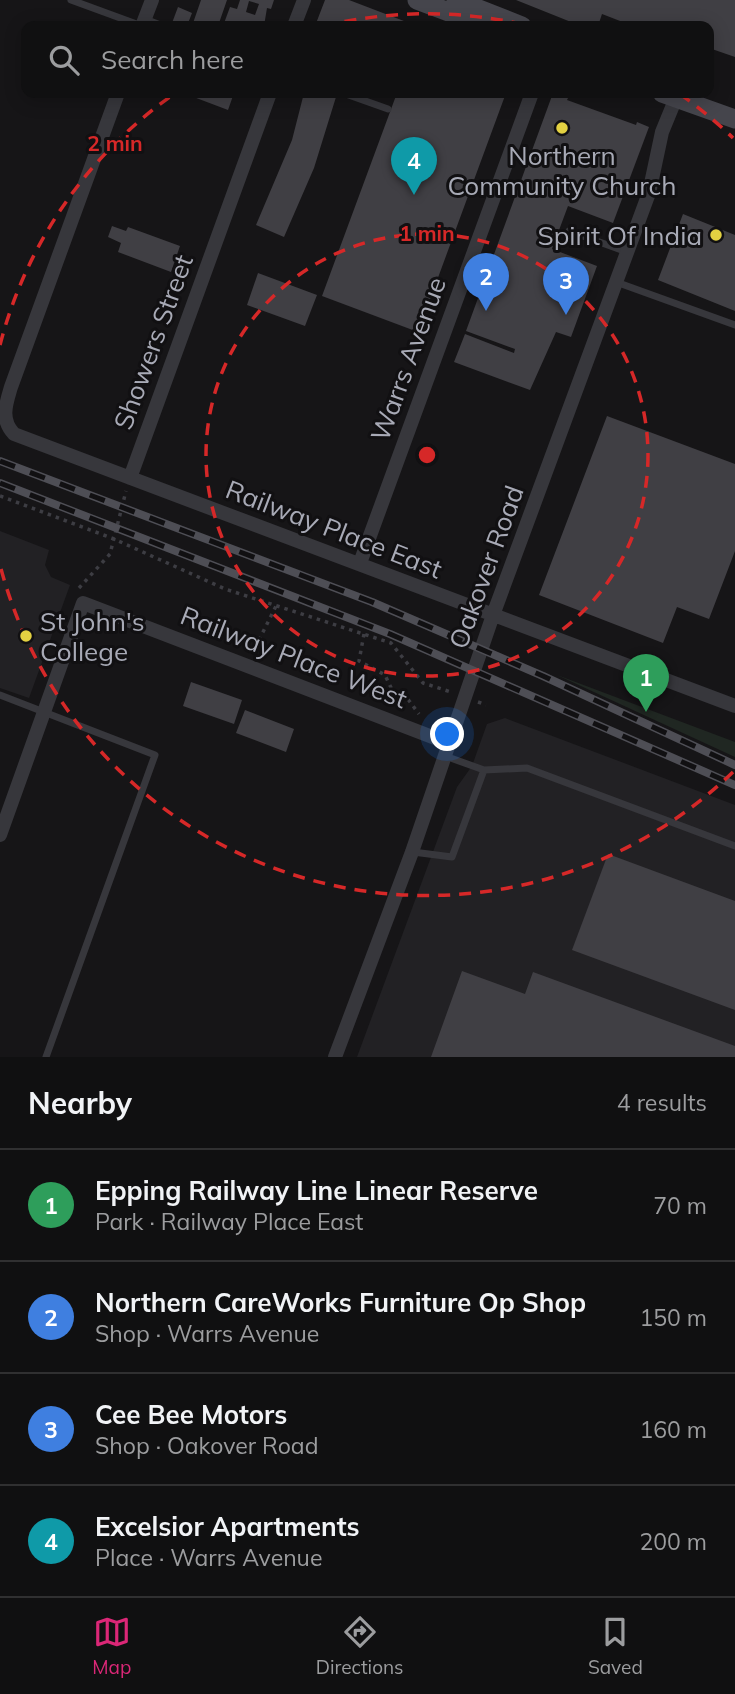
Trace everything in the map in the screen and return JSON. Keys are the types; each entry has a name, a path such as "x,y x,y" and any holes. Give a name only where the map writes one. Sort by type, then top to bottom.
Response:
{"main road":[{"path":"417,0 473,21"},
{"path":"456,0 509,21"},
{"path":"682,98 735,119"},
{"path":"713,98 735,106"}],"street":[{"path":"145,21 152,0"},
{"path":"296,21 304,0"},
{"name":"Railway Place East","path":"116,98 6,384 4,415 14,433 735,706"},
{"name":"Showers Street","path":"130,478 268,98"},
{"name":"Warrs Avenue","path":"359,564 530,98"},
{"name":"Oakover Road","path":"335,1057 412,852 493,615 628,253 653,178 671,98"},
{"path":"0,835 45,712 77,600"},
{"name":"Railway Place West","path":"77,600 446,749"}],"lane":[{"path":"71,0 138,21"},
{"path":"357,98 388,109"},
{"path":"569,231 628,253"},
{"path":"616,282 735,325"},
{"path":"0,695 155,755 46,1057"},
{"path":"446,749 484,771 527,768 735,846"},
{"path":"412,852 453,857 484,771"}],"path":[{"path":"77,600 110,554 130,478"},
{"path":"0,496 114,539 225,589 391,643 423,683 486,705"},
{"path":"260,636 276,606"},
{"path":"364,634 359,661 385,675 394,694 407,698 424,719"}],"shaded area":[{"name":"St John's College","path":"0,531 49,550 45,565 51,577 70,585 29,698 0,688"},
{"path":"557,675 735,742 735,757"},
{"path":"505,718 735,805 735,1057 357,1057 457,787 472,766 487,724"}],"building":[{"path":"201,0 227,0 220,21 194,21"},
{"path":"240,0 274,0 271,9 267,8 265,21 225,21 230,7 237,9","holes":["249,1 259,4 255,15 246,12"]},
{"path":"325,0 349,0 404,21 317,21"},
{"path":"516,0 735,0 735,57 714,50 714,21 620,21 602,14 600,21 568,21"},
{"path":"178,7 192,13 189,21 173,21"},
{"path":"196,98 232,98 228,110"},
{"path":"303,98 336,98 314,168 284,237 256,225 292,140"},
{"path":"395,98 504,98 418,332 322,296"},
{"path":"551,98 568,98 567,100 636,125 637,122 649,127 613,223 568,206 552,249 597,266 571,337 556,332 530,390 454,362 465,334 514,353 515,349 466,331"},
{"path":"683,214 735,235 735,311 658,280"},
{"path":"112,226 126,231 128,227 180,246 171,272 118,252 121,243 108,237"},
{"path":"258,273 317,295 305,326 247,305"},
{"path":"607,416 735,464 735,551 709,619 677,607 663,643 539,595"},
{"path":"191,682 242,700 234,724 183,706"},
{"path":"245,710 294,729 286,752 236,733"},
{"path":"608,854 735,901 735,1010 572,950"},
{"path":"462,971 525,994 533,972 735,1046 735,1057 431,1057"}],"railway":[{"path":"0,461 372,602 543,676 735,765"},
{"path":"0,483 390,634 735,785"}],"place":[{"name":"Northern Community Church","path":"562,128"},
{"name":"Excelsior Apartments","path":"414,195"},
{"name":"Spirit Of India","path":"716,235"},
{"name":"Northern CareWorks Furniture Op Shop","path":"486,311"},
{"name":"Cee Bee Motors","path":"566,315"},
{"name":"St John's College","path":"26,636"},
{"name":"Epping Railway Line Linear Reserve","path":"646,712"}]}
